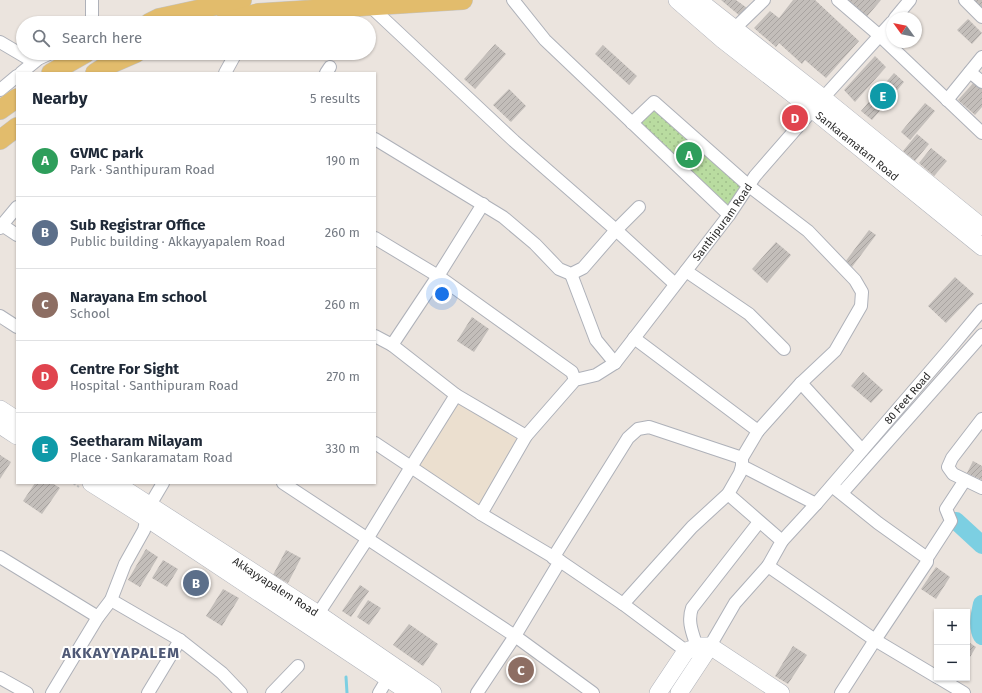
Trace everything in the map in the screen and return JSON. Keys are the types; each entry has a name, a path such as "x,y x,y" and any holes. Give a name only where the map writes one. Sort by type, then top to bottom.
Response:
{"main road":[{"path":"168,16 239,0"},
{"path":"274,16 370,6 463,0"},
{"name":"Sankaramatam Road","path":"677,0 723,40 818,104 982,227"},
{"name":"Sankaramatam Road","path":"698,0 734,29 982,246"},
{"path":"53,72 74,60"},
{"path":"97,72 120,60"},
{"path":"0,110 16,99"},
{"path":"0,140 16,127"},
{"path":"0,409 16,419"},
{"path":"0,425 16,435"},
{"path":"93,484 149,512 410,693"},
{"name":"Akkayyapalem Road","path":"116,484 149,512 318,614 433,693"},
{"path":"658,693 698,648"},
{"path":"679,693 698,648"},
{"path":"698,648 781,693"}],"street":[{"path":"92,0 92,16"},
{"path":"513,0 545,40 728,215"},
{"path":"734,29 764,0"},
{"path":"838,0 880,36 982,133"},
{"path":"900,12 910,0"},
{"path":"965,0 982,17"},
{"path":"370,6 514,141 676,284"},
{"name":"Santhipuram Road","path":"615,363 686,271 756,176 818,104 886,29"},
{"path":"0,42 16,51"},
{"path":"947,100 982,57"},
{"path":"22,72 38,60"},
{"path":"226,72 232,60"},
{"path":"970,72 982,82"},
{"path":"0,90 16,77"},
{"path":"623,604 692,527 728,494 740,473 742,462 758,431 801,383 835,351 861,306 862,292 855,280 808,231 749,186 654,102 632,123"},
{"path":"376,140 484,204 503,217 535,244 559,269 571,274 596,340 615,363 596,375 575,380 526,436 481,514"},
{"path":"392,345 484,204"},
{"path":"571,274 583,268 616,230 639,207"},
{"path":"16,208 1,227 16,234"},
{"path":"376,239 438,276 572,372 575,380"},
{"path":"686,271 749,314 784,349"},
{"name":"80 Feet Road","path":"698,648 768,566 782,541 832,486 982,310"},
{"path":"0,316 16,325"},
{"name":"80 Feet Road","path":"842,493 982,335"},
{"path":"376,337 392,345 456,395 526,436"},
{"path":"634,338 758,431"},
{"path":"801,383 862,450"},
{"path":"318,614 368,538 456,395"},
{"path":"982,419 952,458 948,467 953,474 982,488"},
{"path":"477,693 514,636 628,438 638,429 649,427 742,462 816,504"},
{"path":"376,445 481,514 557,560 623,604 698,648"},
{"path":"841,693 927,562 927,558 951,521 946,509 965,480"},
{"path":"52,693 98,617 111,600 125,564 144,530 149,512 163,484"},
{"path":"285,484 514,636 593,693"},
{"path":"832,486 878,523 927,558"},
{"path":"728,494 782,541"},
{"path":"698,648 690,625 689,616 692,608 759,522"},
{"path":"0,557 98,617"},
{"path":"768,566 875,640 934,675"},
{"path":"111,600 180,640 222,673 241,693"},
{"path":"148,693 180,640"},
{"path":"272,693 298,666"},
{"path":"0,678 27,693"},
{"path":"378,693 388,678"},
{"path":"944,681 964,693"}],"shaded area":[{"path":"458,398 521,437 480,509 416,466"}],"green space":[{"path":"654,102 749,186 729,215 632,123"}],"building":[{"path":"721,0 736,0 747,8 740,16"},
{"path":"793,0 815,0 859,41 826,78 805,60 802,64 779,43 776,47 754,28 770,11 779,18"},
{"path":"840,0 881,0 864,20"},
{"path":"970,0 982,0 982,10"},
{"path":"968,19 982,33 972,44 957,30"},
{"path":"495,44 506,54 475,89 464,79"},
{"path":"603,45 637,76 629,85 595,54"},
{"path":"875,56 886,67 855,102 844,90"},
{"path":"894,73 904,82 872,120 861,111"},
{"path":"976,80 982,86 982,107 975,115 958,100"},
{"path":"509,89 526,106 511,122 493,105"},
{"path":"925,103 935,111 910,140 901,132"},
{"path":"917,134 929,144 915,161 903,151"},
{"path":"931,148 947,161 934,176 919,163"},
{"path":"869,230 876,235 852,267 845,262"},
{"path":"776,242 791,255 767,283 752,269"},
{"path":"955,277 974,294 946,323 928,306"},
{"path":"472,317 489,329 474,352 457,341"},
{"path":"863,372 883,390 871,403 851,386"},
{"path":"0,455 11,462 0,479"},
{"path":"973,461 982,466 982,480 967,473"},
{"path":"34,484 54,484 60,488 42,514 23,501"},
{"path":"146,549 158,557 140,587 128,580"},
{"path":"286,550 301,558 288,583 273,575"},
{"path":"163,560 178,569 167,587 152,578"},
{"path":"936,567 950,577 936,599 921,589"},
{"path":"360,585 369,591 351,617 342,611"},
{"path":"223,589 239,598 222,626 206,616"},
{"path":"368,600 381,608 369,625 357,617"},
{"path":"409,624 438,644 423,666 393,645"},
{"path":"970,643 976,647 970,657"},
{"path":"793,646 807,655 788,684 775,676"}],"waterway":[{"path":"956,521 982,545"},
{"path":"982,604 979,624 982,636"},
{"path":"346,677 347,693"}],"place":[{"name":"Seetharam Nilayam","path":"883,96"},
{"name":"Centre For Sight","path":"795,118"},
{"name":"GVMC park","path":"689,155"},
{"name":"Sub Registrar Office","path":"196,583"},
{"name":"Narayana Em school","path":"521,670"}],"district":[{"name":"AKKAYYAPALEM","path":"121,653"}]}
